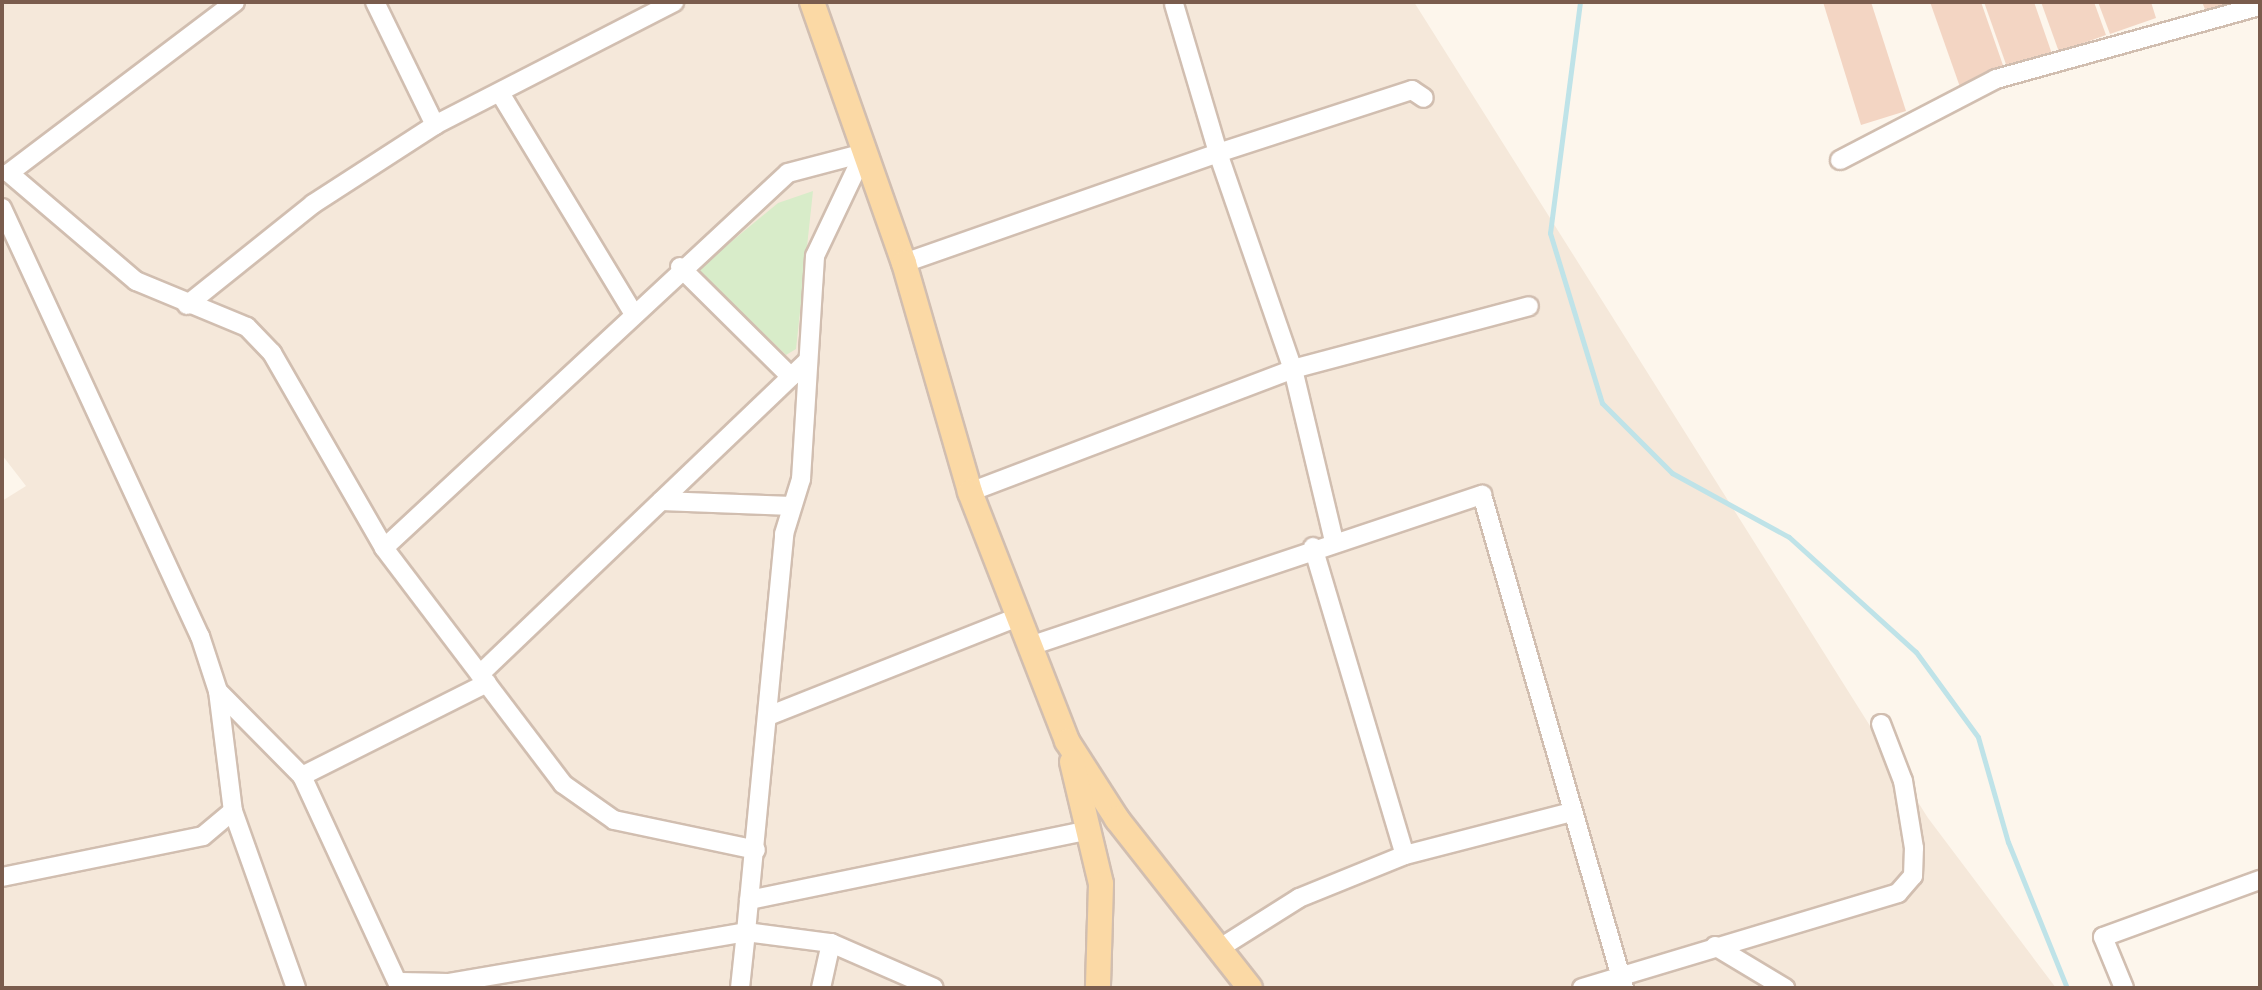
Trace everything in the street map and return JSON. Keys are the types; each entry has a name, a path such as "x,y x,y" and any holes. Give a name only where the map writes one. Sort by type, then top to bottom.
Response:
{"main road":[{"path":"812,2 904,263 970,492 1067,741 1101,884 1098,988"},
{"path":"1067,741 1117,819 1250,988"}],"street":[{"path":"235,2 4,174 136,281 187,305 247,327 272,353 384,548 563,784 614,820 756,850"},
{"path":"375,2 435,125"},
{"path":"187,305 313,204 435,125 674,2"},
{"path":"1174,4 1218,153 1293,369 1334,541"},
{"path":"1840,160 1996,79 2260,6"},
{"path":"904,263 1218,153 1412,90 1424,98"},
{"path":"500,93 632,311"},
{"path":"384,548 632,311 788,173 864,153"},
{"path":"740,988 792,506 801,479 815,256 864,153"},
{"path":"2,208 200,636 218,691 233,811 296,988"},
{"path":"680,267 791,377"},
{"path":"970,492 1293,369 1529,306"},
{"path":"302,776 484,679 661,501 808,361"},
{"path":"1030,646 1313,547 1482,495 1571,812 1622,980"},
{"path":"661,501 792,506"},
{"path":"1313,547 1405,855"},
{"path":"768,716 1020,616"},
{"path":"218,691 302,776 401,985 448,983 746,932 831,943 934,988"},
{"path":"1582,988 1622,980 1715,946 1898,893 1913,876 1903,781 1881,724"},
{"path":"2,877 203,836 233,811"},
{"path":"1220,948 1299,898 1405,855 1571,812"},
{"path":"749,900 1089,830"},
{"path":"2124,988 2103,937 2260,880"},
{"path":"821,988 831,943"},
{"path":"1715,946 1785,988"}],"shaded area":[{"path":"2,2 1414,2 1928,818 2056,988 2,988 2,501 26,486 2,455"}],"green space":[{"path":"813,191 796,349 786,355 697,270 778,203"}],"building":[{"path":"1823,2 1871,2 1906,111 1861,125"},
{"path":"1930,2 1981,2 2005,71 1960,87"},
{"path":"1984,2 2034,2 2052,54 2008,70"},
{"path":"2041,2 2094,2 2106,35 2059,52"},
{"path":"2098,2 2151,2 2156,18 2110,34"},
{"path":"2202,2 2238,2 2207,14"}],"waterway":[{"path":"1580,2 1550,233 1602,403 1672,473 1789,537 1916,652 1978,737 2008,842 2067,988"}]}
